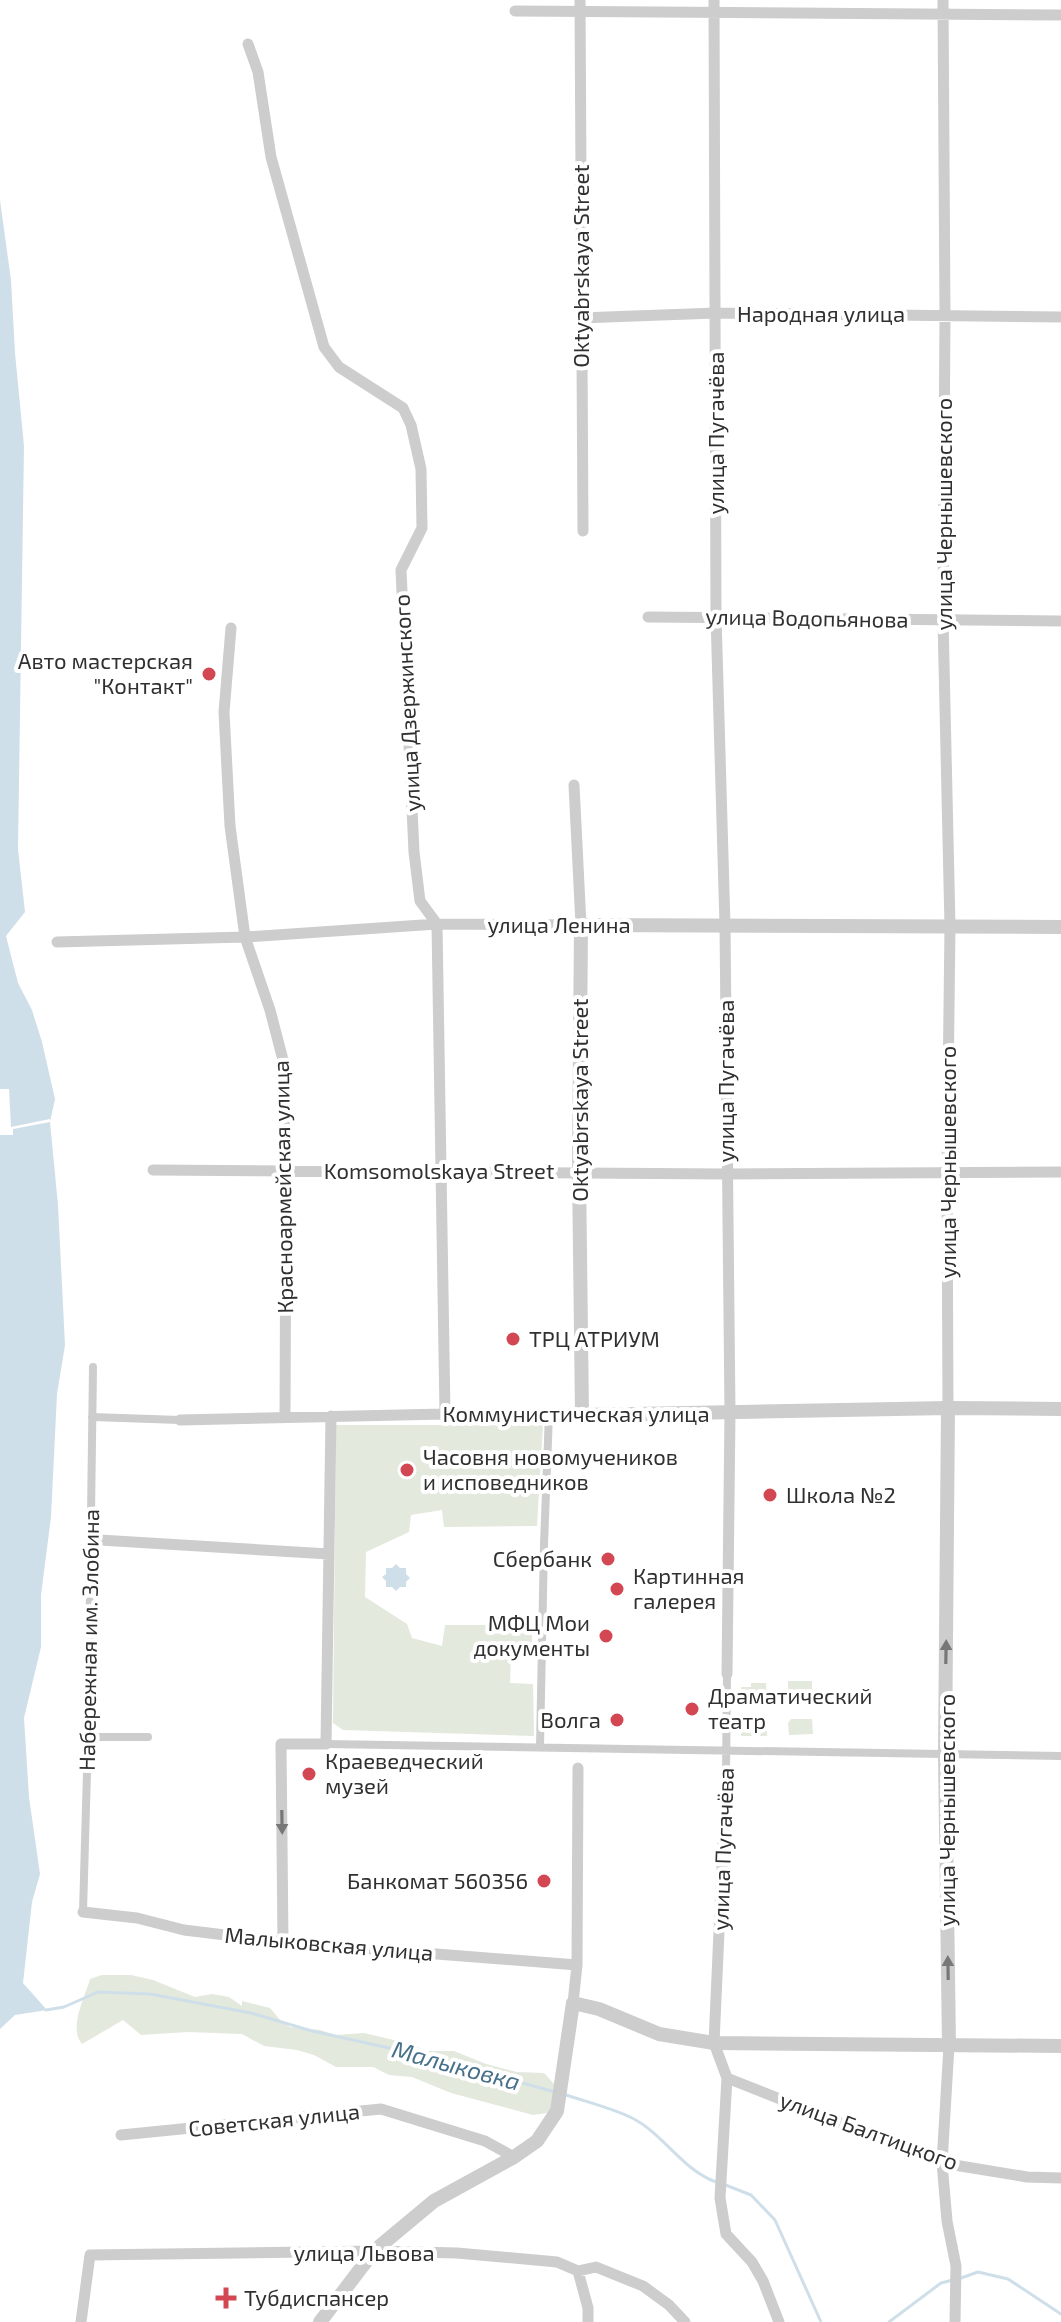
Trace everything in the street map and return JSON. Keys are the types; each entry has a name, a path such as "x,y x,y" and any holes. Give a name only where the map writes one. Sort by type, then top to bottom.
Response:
{"street":[{"path":"515,11 580,5 943,6 1061,15"},
{"name":"Oktyabrskaya Street","path":"580,5 583,531"},
{"name":"улица Пугачёва","path":"714,6 716,616 725,925 730,1413 727,1751 714,2043 727,2078 720,2198 726,2234 752,2262 779,2322"},
{"name":"улица Чернышевского","path":"943,6 943,619 950,926 945,1755 949,2046 942,2163 947,2221 956,2266 955,2322"},
{"name":"улица Дзержинского","path":"248,44 258,72 271,157 324,347 339,367 403,408 411,425 421,469 422,528 401,570 414,852 420,901 437,924 445,1414"},
{"name":"Народная улица","path":"580,318 716,313 1061,317"},
{"name":"улица Водопьянова","path":"648,617 1061,621"},
{"name":"Красноармейская улица","path":"231,628 224,712 230,826 245,937 283,1060 285,1417"},
{"name":"Oktyabrskaya Street","path":"574,785 581,925 579,1171 582,1415"},
{"name":"улица Ленина","path":"57,942 245,937 437,924 1061,927"},
{"name":"Komsomolskaya Street","path":"153,1170 726,1174 1061,1172"},
{"name":"Набережная им. Злобина","path":"83,1912 93,1367"},
{"name":"Коммунистическая улица","path":"92,1417 180,1420 445,1414 1061,1409"},
{"path":"540,1746 549,1414"},
{"path":"326,1744 331,1416"},
{"path":"100,1540 329,1554"},
{"path":"96,1737 148,1737"},
{"path":"283,1942 281,1744 1061,1756"},
{"path":"320,2322 374,2251 434,2201 537,2141 557,2111 577,1965 578,1750"},
{"name":"Малыковская улица","path":"83,1912 137,1918 184,1930 283,1942 577,1965"},
{"path":"573,2003 599,2009 659,2034 714,2043 1061,2046"},
{"name":"улица Балтицкого","path":"727,2078 942,2163 1027,2177 1061,2178"},
{"name":"Советская улица","path":"121,2135 381,2109 485,2141 514,2157"},
{"name":"улица Львова","path":"81,2322 90,2255 374,2251 457,2253 557,2262 578,2271 596,2267 643,2286 669,2305 685,2322"},
{"path":"578,2271 588,2308 588,2322"}],"shaded area":[{"path":"0,200 11,280 24,446 18,849 25,912 6,936 18,983 32,1010 42,1042 55,1099 50,1122 58,1205 65,1345 57,1394 51,1517 41,1595 41,1647 24,1718 29,1797 40,1874 32,1902 23,1983 47,2010 15,2015 0,2029"},
{"path":"336,1425 543,1425 537,1526 444,1527 442,1510 411,1515 409,1532 366,1552 365,1597 407,1624 412,1638 442,1646 445,1625 532,1625 532,1654 511,1655 510,1683 533,1684 534,1736 343,1730 333,1723"},
{"path":"396,1564 406,1568 410,1578 406,1587 396,1591 386,1587 382,1577 386,1574 386,1568"},
{"path":"788,1681 812,1681 812,1703 788,1699"},
{"path":"751,1683 766,1683 767,1702 763,1706 741,1706 741,1687 751,1687"},
{"path":"764,1719 767,1736 741,1736 740,1720"},
{"path":"791,1719 812,1719 813,1734 789,1735 788,1723"},
{"path":"102,1975 131,1975 153,1980 195,1997 212,1994 229,1997 242,2006 242,2001 270,2008 290,2027 336,2035 364,2033 411,2044 426,2051 454,2051 517,2072 544,2073 556,2086 551,2109 547,2113 533,2115 451,2093 412,2077 389,2075 373,2067 336,2067 297,2050 264,2046 242,2034 188,2032 141,2035 123,2020 82,2044 77,2030 79,2012 90,1979"}],"pier":[{"path":"0,1089 9,1089 11,1127 50,1119 50,1122 13,1129 13,1135 0,1135"}],"waterway":[{"name":"Малыковка","path":"46,2010 64,2007 98,1992 150,1994 251,2013 555,2092"},
{"name":"Малыковка","path":"566,2095 632,2118 654,2133 693,2169 716,2182"},
{"name":"Малыковка","path":"723,2184 751,2195 775,2220 821,2322"},
{"name":"Малыковка","path":"961,2278 978,2272 1008,2279 1061,2314"},
{"name":"Малыковка","path":"889,2322 941,2283 953,2280"}],"place":[{"name":"Авто мастерская \"Контакт\"","path":"209,674"},
{"name":"ТРЦ АТРИУМ","path":"513,1339"},
{"name":"Часовня новомучеников и исповедников","path":"407,1470"},
{"name":"Школа №2","path":"770,1495"},
{"name":"Сбербанк","path":"608,1559"},
{"name":"Картинная галерея","path":"617,1589"},
{"name":"МФЦ Мои документы","path":"606,1636"},
{"name":"Драматический театр","path":"692,1709"},
{"name":"Волга","path":"617,1720"},
{"name":"Краеведческий музей","path":"309,1774"},
{"name":"Банкомат 560356","path":"544,1881"},
{"name":"Тубдиспансер","path":"226,2298"}]}
